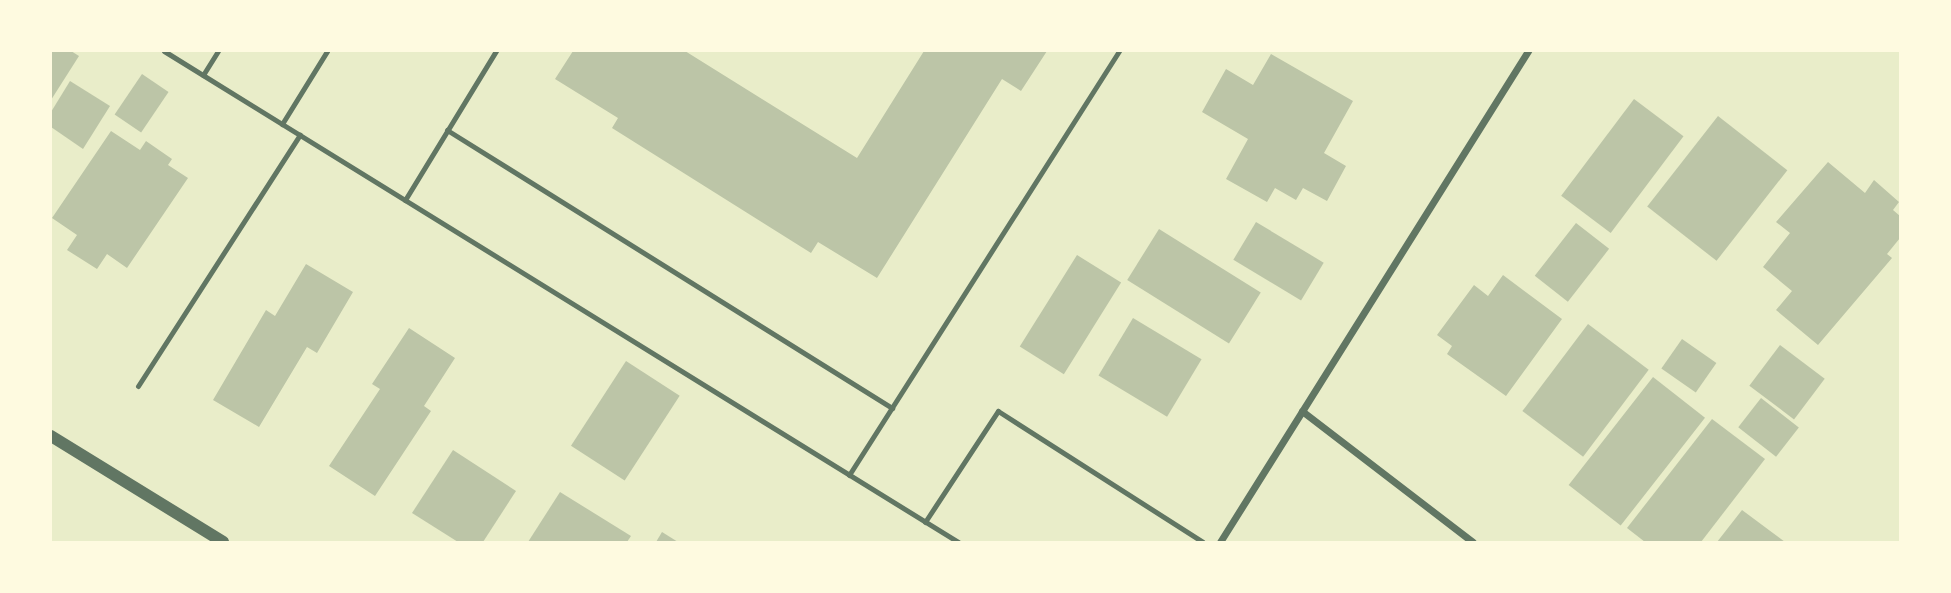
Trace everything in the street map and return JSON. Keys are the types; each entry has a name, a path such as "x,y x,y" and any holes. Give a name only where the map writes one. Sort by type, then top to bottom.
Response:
{"street":[{"path":"1220,542 1528,51"},
{"path":"1302,411 1473,542"},
{"path":"51,436 223,542"}],"lane":[{"path":"164,51 958,542"},
{"path":"203,75 218,51"},
{"path":"282,124 327,51"},
{"path":"405,200 496,51"},
{"path":"849,475 1119,51"},
{"path":"447,130 892,408"},
{"path":"138,387 300,135"},
{"path":"925,522 998,411 1203,542"}],"building":[{"path":"51,51 71,51 79,56 51,100"},
{"path":"573,51 685,51 857,158 924,51 1047,51 1021,91 1002,79 877,278 818,242 811,253 612,128 618,118 555,79"},
{"path":"1271,54 1353,101 1324,153 1346,166 1327,201 1303,188 1296,200 1275,188 1267,202 1226,179 1248,139 1202,112 1226,69 1253,85"},
{"path":"142,74 169,92 141,133 115,115"},
{"path":"70,81 110,106 83,149 51,127 51,112"},
{"path":"1634,99 1684,136 1611,233 1561,196"},
{"path":"1718,116 1787,170 1717,261 1647,207"},
{"path":"111,131 140,150 146,141 172,159 168,165 188,178 127,268 107,254 97,269 67,250 77,235 52,218"},
{"path":"1828,162 1865,193 1874,180 1899,202 1893,210 1900,216 1900,238 1887,254 1892,258 1818,345 1776,310 1792,291 1763,267 1790,233 1776,222"},
{"path":"1256,222 1324,263 1301,300 1233,260"},
{"path":"1576,223 1609,249 1568,302 1535,276"},
{"path":"1159,229 1261,293 1229,343 1127,280"},
{"path":"1077,255 1121,283 1064,374 1020,347"},
{"path":"306,264 353,292 317,353 307,347 259,427 213,400 266,310 275,316"},
{"path":"1503,275 1562,319 1506,396 1447,354 1452,346 1437,335 1474,285 1488,296"},
{"path":"1133,318 1202,359 1167,417 1098,375"},
{"path":"1588,324 1649,370 1583,457 1522,411"},
{"path":"409,328 455,358 424,406 431,411 375,496 329,466 380,389 372,384"},
{"path":"1682,339 1716,363 1696,393 1661,368"},
{"path":"1780,345 1825,379 1794,419 1749,386"},
{"path":"626,361 680,396 625,481 571,446"},
{"path":"1653,377 1705,418 1621,526 1569,485"},
{"path":"1761,398 1799,428 1776,457 1738,427"},
{"path":"1712,419 1765,459 1701,542 1645,542 1627,528"},
{"path":"453,450 516,491 483,542 458,542 412,513"},
{"path":"560,492 631,536 627,542 528,542"},
{"path":"1742,510 1785,542 1717,542"},
{"path":"662,532 678,542 656,542"}]}
